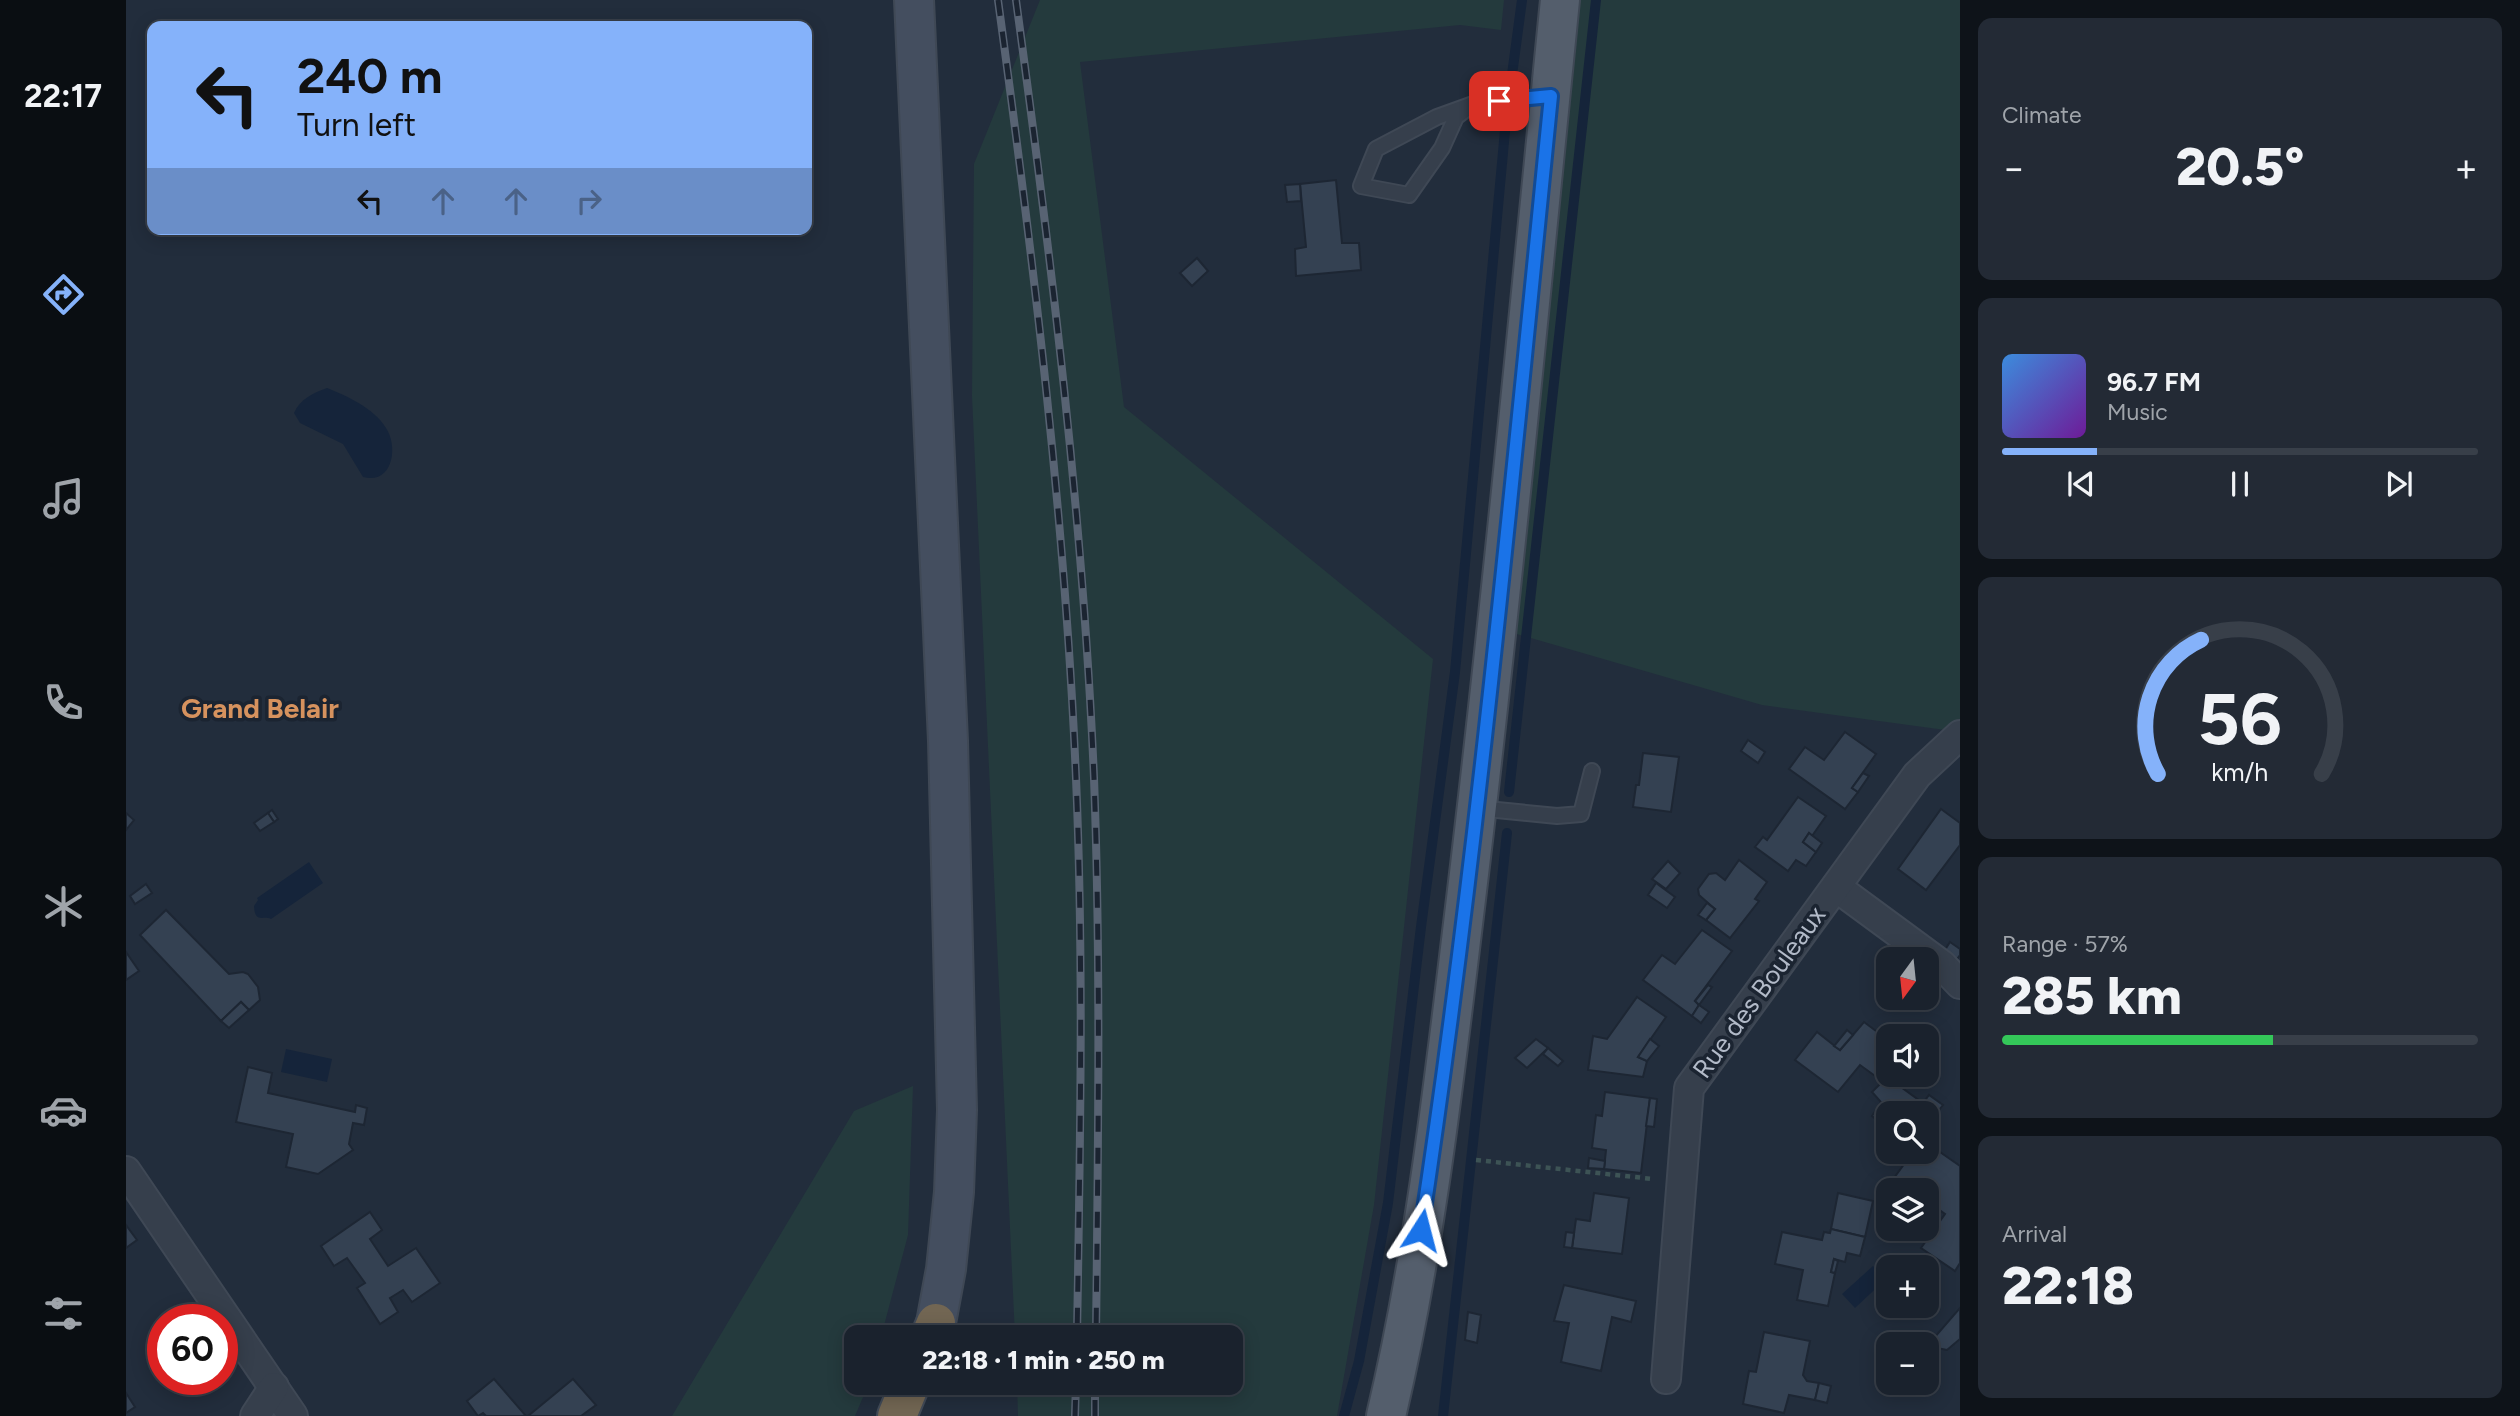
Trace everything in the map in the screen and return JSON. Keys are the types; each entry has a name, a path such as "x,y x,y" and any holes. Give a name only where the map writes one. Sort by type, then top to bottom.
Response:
{"highway":[{"path":"897,1416 906,1395"},
{"path":"922,1416 926,1395"}],"main road":[{"path":"915,0 947,727 957,1110 954,1192 946,1269 935,1325"},
{"path":"1386,1416 1404,1340 1449,1039 1477,808 1560,0"}],"street":[{"name":"Rue des Bouleaux","path":"1666,1379 1689,1088 1917,775 1960,735"},
{"path":"1836,887 1942,965 1960,984"},
{"path":"126,1171 293,1416"},
{"path":"255,1416 274,1387"}],"lane":[{"path":"1474,104 1456,117 1442,148 1409,195 1361,186 1376,149 1437,117 1474,104 1551,96"},
{"path":"1477,808 1557,816 1581,814 1592,771"}],"path":[{"path":"1476,1160 1681,1182"}],"green space":[{"path":"1040,0 1504,0 1501,30 1460,25 1080,62 1124,407 1433,659 1374,1205 1337,1416 1018,1416 1017,1395 1243,1395 1243,1325 1014,1325 972,396 974,164"},
{"path":"1560,0 1960,0 1960,732 1762,705 1496,628"},
{"path":"913,1086 908,1235 884,1325 844,1325 844,1395 864,1395 855,1416 672,1416 854,1111"}],"water":[{"path":"327,388 375,414 386,428 392,454 390,463 381,476 363,477 343,444 300,423 294,413 303,400"},
{"path":"309,862 323,883 271,919 258,917 254,906 257,898"},
{"path":"286,1049 332,1059 327,1082 281,1072"},
{"path":"1873,1266 1876,1269 1876,1288 1855,1308 1842,1294"}],"building":[{"path":"1336,180 1342,243 1359,243 1361,270 1296,276 1295,249 1306,247 1300,184"},
{"path":"1300,184 1301,201 1287,202 1285,185"},
{"path":"1197,258 1208,271 1192,286 1180,273"},
{"path":"1845,732 1876,754 1852,788 1858,792 1845,809 1789,769 1805,747 1824,760"},
{"path":"1748,740 1765,752 1758,763 1741,751"},
{"path":"1643,753 1679,757 1671,812 1633,807"},
{"path":"1863,773 1869,776 1858,792 1852,788"},
{"path":"1798,797 1826,816 1812,836 1809,833 1803,842 1816,852 1806,866 1796,860 1788,871 1755,847 1763,837 1767,840"},
{"path":"1941,809 1960,823 1960,845 1926,890 1898,869"},
{"path":"272,810 278,819 274,822 268,813"},
{"path":"126,813 134,820 126,830"},
{"path":"268,813 274,822 260,831 254,823"},
{"path":"1809,833 1822,843 1816,852 1803,842"},
{"path":"1739,860 1767,882 1755,899 1759,901 1730,938 1706,920 1715,909 1699,895 1698,889 1709,874 1716,873 1725,880"},
{"path":"1668,861 1680,873 1666,889 1652,879"},
{"path":"1656,883 1675,897 1667,908 1648,895"},
{"path":"146,884 152,893 135,904 130,896"},
{"path":"1707,903 1715,909 1706,920 1698,915"},
{"path":"166,910 229,974 248,974 258,987 260,1000 249,1010 241,1002 221,1021 140,935"},
{"path":"1702,930 1732,951 1695,1001 1699,1005 1692,1016 1643,980 1662,955 1675,964"},
{"path":"1950,942 1960,949 1960,955 1955,962 1943,953"},
{"path":"126,952 139,971 126,980"},
{"path":"1708,985 1712,987 1699,1005 1695,1001"},
{"path":"1637,997 1666,1017 1638,1057 1647,1061 1643,1077 1588,1070 1593,1036 1607,1039"},
{"path":"241,1002 249,1010 229,1028 221,1021"},
{"path":"1699,1005 1709,1012 1701,1023 1692,1016"},
{"path":"1864,1022 1876,1031 1876,1077 1860,1065 1838,1092 1795,1060 1817,1032 1840,1050"},
{"path":"1847,1030 1853,1035 1840,1050 1834,1046"},
{"path":"1536,1039 1548,1048 1527,1068 1515,1058"},
{"path":"1650,1039 1659,1046 1647,1061 1638,1057"},
{"path":"1548,1048 1563,1061 1558,1066 1543,1054"},
{"path":"248,1067 272,1073 268,1093 355,1112 356,1105 367,1108 364,1125 353,1123 349,1144 353,1150 318,1174 286,1167 293,1134 236,1122"},
{"path":"1877,1087 1901,1087 1920,1101 1880,1101 1872,1092"},
{"path":"1605,1092 1650,1098 1641,1173 1604,1169 1606,1150 1592,1148 1596,1115 1602,1116"},
{"path":"1929,1095 1937,1101 1924,1101"},
{"path":"1650,1098 1657,1099 1654,1127 1646,1126"},
{"path":"1939,1151 1960,1166 1960,1263 1955,1271 1939,1260 1939,1255 1931,1255 1921,1248 1926,1241 1939,1241 1939,1222 1945,1214 1939,1210 1939,1178 1894,1178 1904,1164 1939,1164"},
{"path":"1589,1158 1605,1161 1604,1169 1588,1168"},
{"path":"1594,1193 1629,1198 1622,1254 1572,1248 1576,1219 1590,1221"},
{"path":"1838,1193 1873,1201 1865,1237 1831,1229"},
{"path":"370,1212 382,1230 370,1239 388,1266 416,1248 440,1283 412,1302 403,1290 390,1298 398,1312 380,1324 357,1288 365,1283 347,1258 334,1266 321,1246"},
{"path":"126,1225 137,1240 126,1248"},
{"path":"1831,1229 1865,1237 1860,1256 1847,1253 1845,1262 1834,1259 1831,1272 1835,1273 1828,1306 1797,1300 1803,1270 1775,1264 1782,1232 1822,1240 1824,1232 1830,1233"},
{"path":"1566,1232 1574,1233 1572,1248 1564,1247"},
{"path":"1834,1259 1838,1261 1835,1273 1831,1272"},
{"path":"1564,1285 1636,1301 1631,1322 1612,1317 1601,1371 1561,1362 1569,1323 1554,1321"},
{"path":"1960,1308 1960,1339 1947,1350 1939,1348 1939,1332"},
{"path":"1468,1312 1481,1315 1477,1343 1465,1340"},
{"path":"1764,1332 1810,1341 1803,1375 1807,1381 1819,1383 1815,1400 1789,1395 1784,1413 1743,1404 1749,1371 1756,1372"},
{"path":"494,1379 526,1416 486,1416 483,1413 478,1416 467,1401"},
{"path":"573,1379 596,1405 581,1416 528,1416"},
{"path":"1819,1383 1831,1386 1827,1403 1815,1400"},
{"path":"126,1393 135,1407 126,1413"}],"waterway":[{"path":"1344,1416 1359,1361 1388,1203 1455,672 1506,120 1522,0"},
{"path":"1509,792 1596,0"},
{"path":"1443,1416 1507,833"}],"railway":[{"path":"998,0 1046,388 1071,680 1081,988 1077,1325"},
{"path":"1016,0 1064,388 1089,680 1098,918 1096,1325"},
{"path":"1075,1416 1076,1395"},
{"path":"1095,1395 1095,1416"}],"district":[{"name":"Grand Belair","path":"260,708"}],"route":[{"path":"1421,1230 1449,1039 1477,808 1551,96 1499,101"}]}
